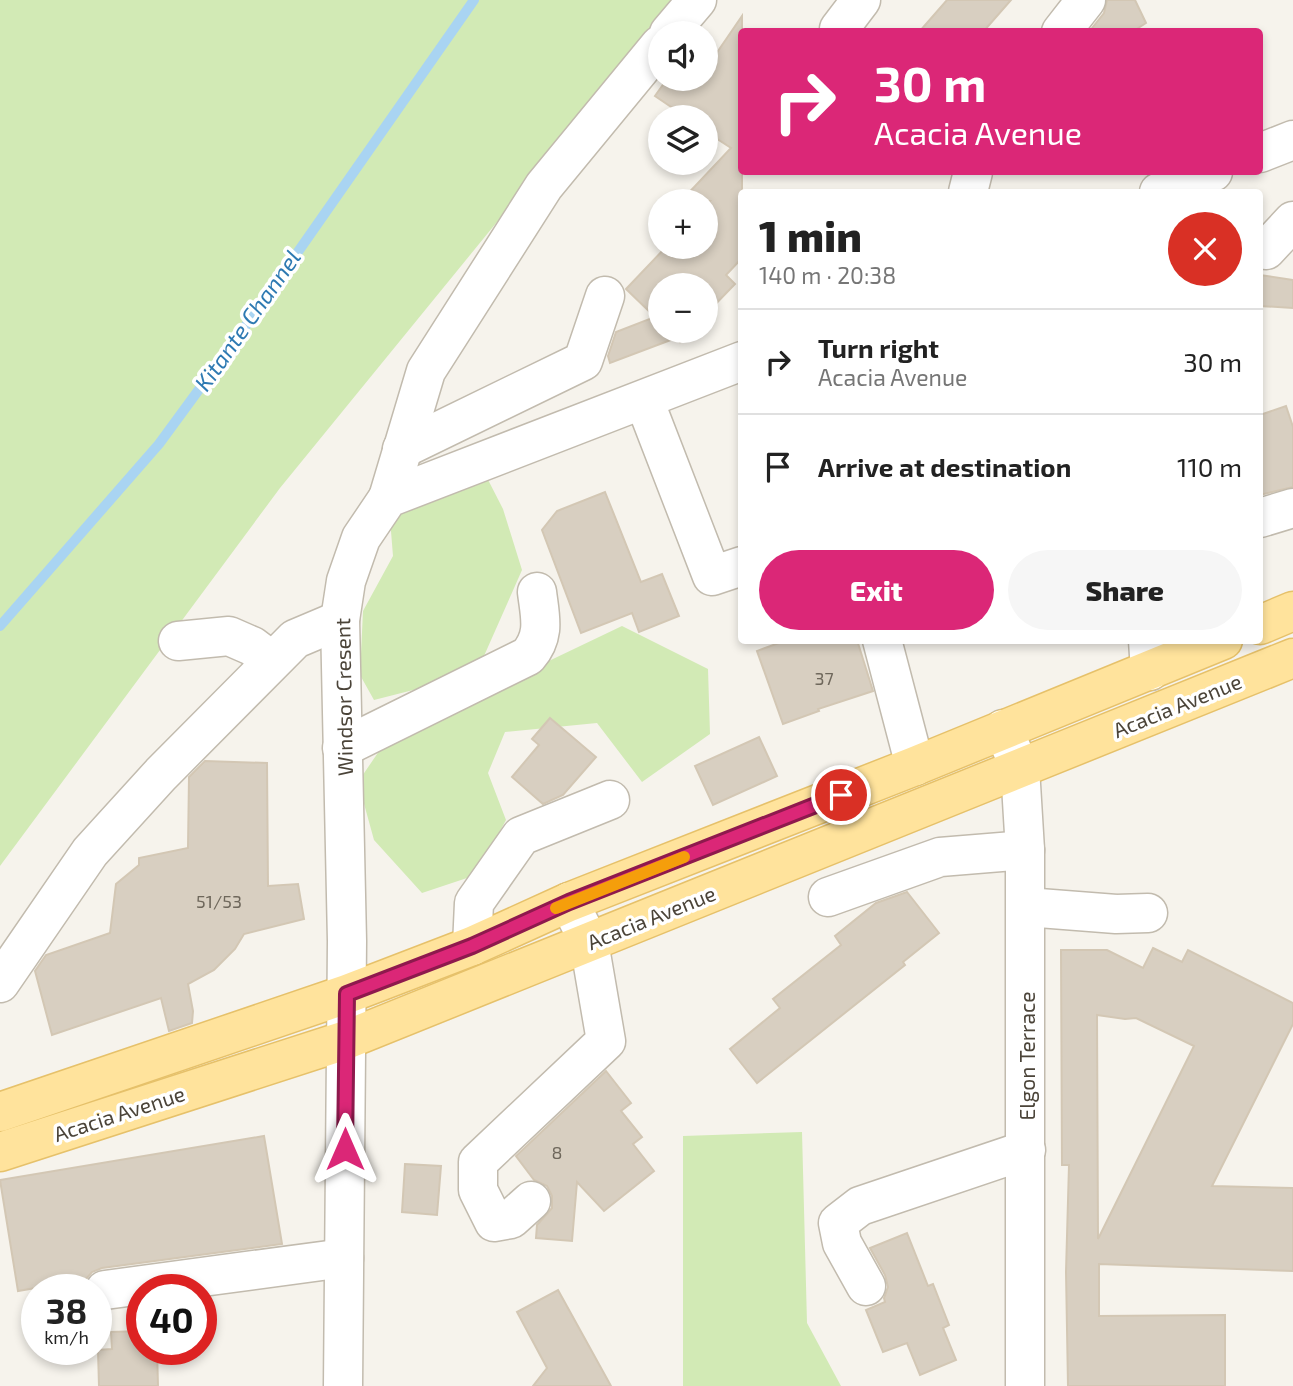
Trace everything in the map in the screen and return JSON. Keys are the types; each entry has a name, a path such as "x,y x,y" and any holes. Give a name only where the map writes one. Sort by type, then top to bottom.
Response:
{"main road":[{"path":"1263,624 1293,611"},
{"name":"Acacia Avenue","path":"0,1112 347,994 472,946 569,902 1003,729 1149,656 1204,644"},
{"name":"Acacia Avenue","path":"0,1152 346,1040 1293,658"}],"street":[{"path":"679,21 697,0"},
{"path":"1064,28 1086,0"},
{"name":"Windsor Cresent","path":"343,1386 348,941 340,620 346,581 361,538 388,498 426,371 544,186 648,60"},
{"path":"1167,189 1205,175"},
{"path":"1266,250 1293,221"},
{"path":"402,449 583,361 604,296"},
{"path":"388,498 738,363"},
{"path":"644,400 712,576 738,567"},
{"path":"1263,517 1293,508"},
{"path":"342,747 528,656 538,644 541,625 537,592"},
{"path":"0,983 90,852 161,774 295,639 340,620"},
{"path":"178,641 229,636 252,646 272,661"},
{"path":"883,644 915,766"},
{"name":"Elgon Terrace","path":"1003,729 1020,768 1025,850 1025,1386"},
{"path":"472,946 474,903 521,836 610,800"},
{"path":"828,897 940,858 1025,850"},
{"path":"531,1201 511,1219 494,1222 478,1190 478,1162 606,1041 589,942 569,902"},
{"path":"1026,907 1116,914 1148,913"},
{"path":"866,1286 842,1243 838,1223 860,1206 1026,1150"},
{"path":"112,1289 344,1258"}],"green space":[{"path":"0,0 678,0 661,21 648,21 648,37 280,488 0,866"},
{"path":"482,468 503,509 522,570 476,674 374,700 360,675 363,611 393,556 390,519"},
{"path":"622,626 708,669 710,734 642,782 597,723 505,732 488,773 506,820 476,875 422,893 374,840 358,782 388,738"},
{"path":"802,1132 807,1323 841,1386 683,1386 683,1136"}],"building":[{"path":"947,0 1011,0 986,28 922,28"},
{"path":"1107,0 1135,0 1146,23 1138,28 1092,28 1104,13"},
{"path":"742,16 742,28 738,28 738,175 742,175 742,189 738,189 738,262 726,275 735,284 718,302 718,273 648,273 648,310 626,289 655,259 718,259 718,189 692,189 706,175 718,175 718,162 731,148 718,140 718,105 668,105 655,96 659,91 718,91 718,51"},
{"path":"1263,275 1293,280 1293,308 1263,306"},
{"path":"648,320 648,343 663,343 610,363 608,356 616,332"},
{"path":"1286,406 1293,427 1293,487 1263,494 1263,414"},
{"path":"605,492 641,582 662,574 679,616 639,632 632,613 581,633 542,530 557,511"},
{"path":"776,644 858,644 873,691 783,724 757,651"},
{"path":"550,718 596,757 563,795 543,804 512,777 539,745 532,739"},
{"path":"759,737 777,776 713,805 695,766"},
{"path":"205,761 267,763 268,886 298,884 304,919 244,934 235,949 214,970 188,984 193,1011 192,1023 169,1031 161,998 52,1035 35,971 46,955 110,933 116,884 139,865 139,858 188,848 189,777"},
{"path":"907,892 939,933 903,962 905,965 757,1083 730,1049 780,1008 773,999 841,945 835,936 876,903"},
{"path":"1153,948 1182,962 1188,950 1293,1003 1293,1024 1212,1186 1293,1188 1293,1271 1099,1264 1099,1316 1225,1315 1225,1386 1068,1386 1066,1272 1069,1165 1062,1165 1061,950 1107,950 1143,968","holes":["1097,1015 1136,1018 1194,1046 1098,1239"]},
{"path":"606,1071 631,1103 621,1111 642,1137 633,1144 654,1171 604,1211 577,1182 572,1241 536,1238 537,1225 552,1208 552,1196 547,1186 534,1180 516,1156"},
{"path":"264,1136 282,1244 102,1268 90,1274 21,1274 21,1290 18,1291 0,1180"},
{"path":"405,1164 441,1166 437,1215 402,1212"},
{"path":"907,1233 928,1286 933,1284 949,1325 943,1328 956,1360 920,1375 907,1343 883,1352 866,1310 885,1302 888,1287 885,1275 870,1248"},
{"path":"558,1290 611,1386 533,1386 547,1368 517,1312"},
{"path":"112,1332 126,1332 126,1365 157,1365 158,1386 99,1386 98,1365 112,1365"}],"waterway":[{"name":"Kitante Channel","path":"0,626 159,444 258,309 474,0"}],"slow traffic":[{"path":"556,908 684,857"}],"route":[{"path":"345,1149 347,994 472,946 569,902 841,795"}]}
